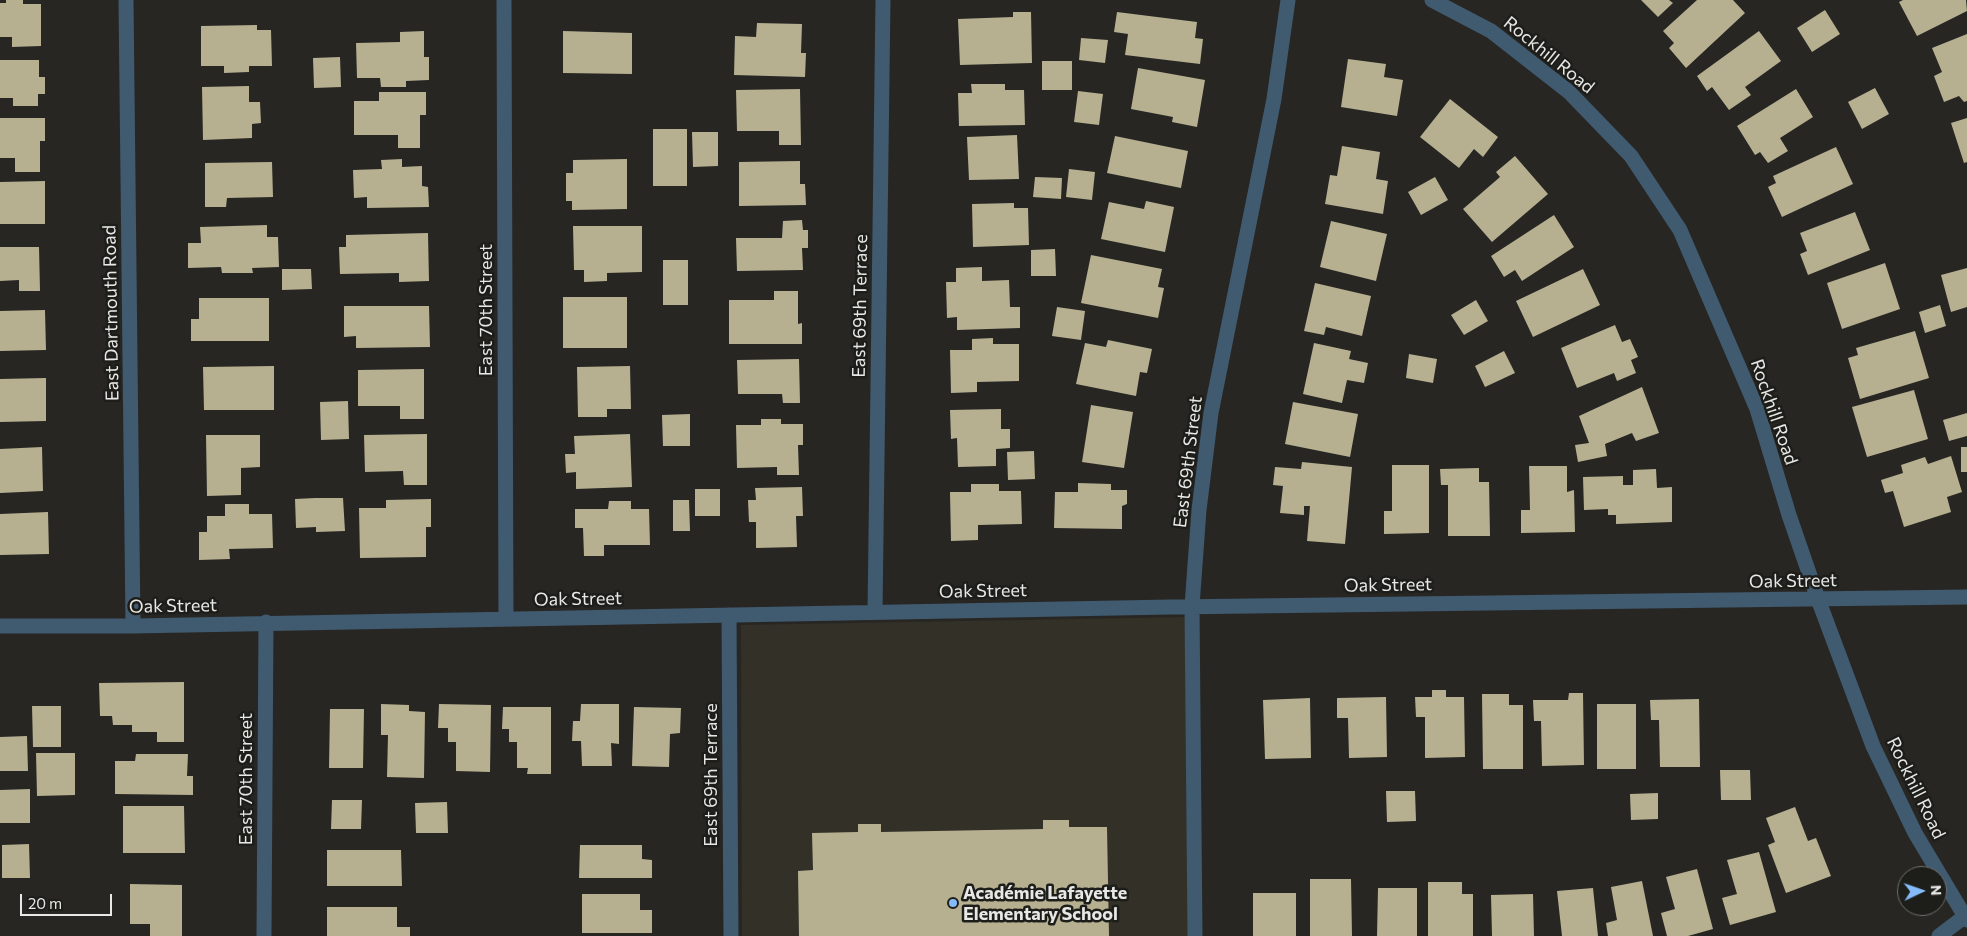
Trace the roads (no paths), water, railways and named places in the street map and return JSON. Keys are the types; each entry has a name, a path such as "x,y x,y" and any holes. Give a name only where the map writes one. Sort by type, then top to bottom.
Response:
{"street":[{"name":"East Dartmouth Road","path":"126,0 133,626"},
{"name":"East 70th Street","path":"504,0 506,620"},
{"name":"East 69th Terrace","path":"875,612 883,0"},
{"name":"East 69th Street","path":"1195,936 1192,606 1199,510 1212,414 1274,99 1288,0"},
{"name":"Rockhill Road","path":"1432,0 1491,31 1569,92 1631,156 1680,230 1757,409 1789,515 1818,599 1874,746 1915,833 1966,919"},
{"name":"Oak Street","path":"0,626 133,626 266,622 506,620 1192,606 1967,597"},
{"name":"East 69th Terrace","path":"729,615 731,936"},
{"name":"East 70th Street","path":"264,936 266,622"},
{"path":"1939,936 1966,919"}],"place":[{"name":"Académie Lafayette Elementary School","path":"953,903"}]}
